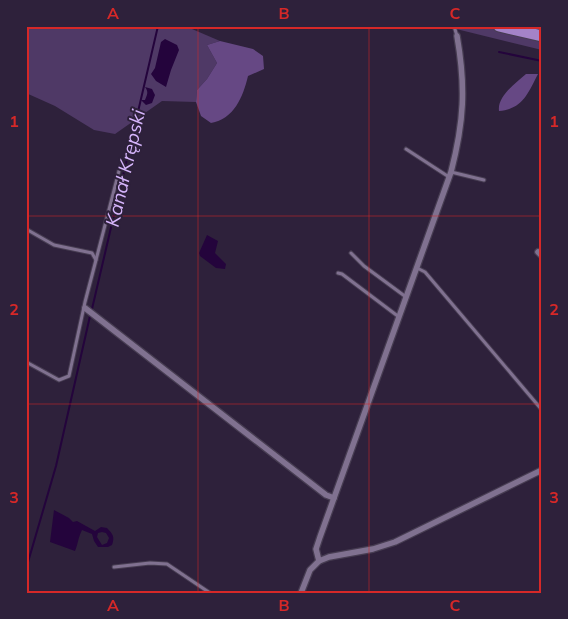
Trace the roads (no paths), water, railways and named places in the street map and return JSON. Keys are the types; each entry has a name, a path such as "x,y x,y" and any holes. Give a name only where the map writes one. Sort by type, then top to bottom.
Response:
{"highway":[{"path":"500,26 542,36"}],"street":[{"path":"319,561 316,553 317,546 450,174 461,131 464,102 463,76 457,36"},
{"path":"84,308 326,495 334,498"},
{"path":"301,593 310,570 319,561 395,542 542,470"}],"lane":[{"path":"454,26 457,36"},
{"path":"406,149 450,174 484,180"},
{"path":"28,362 59,380 69,376 84,308 120,167"},
{"path":"26,229 54,245 92,253 96,260"},
{"path":"350,253 406,298"},
{"path":"417,267 425,272 542,410"},
{"path":"338,273 342,274 399,317"},
{"path":"114,567 150,563 167,564 210,593"}],"waterway":[{"name":"Kanał Krępski","path":"92,309 158,26"},
{"path":"499,52 542,61"},
{"name":"Kanał Krępski","path":"26,569 56,466 90,316"}]}
